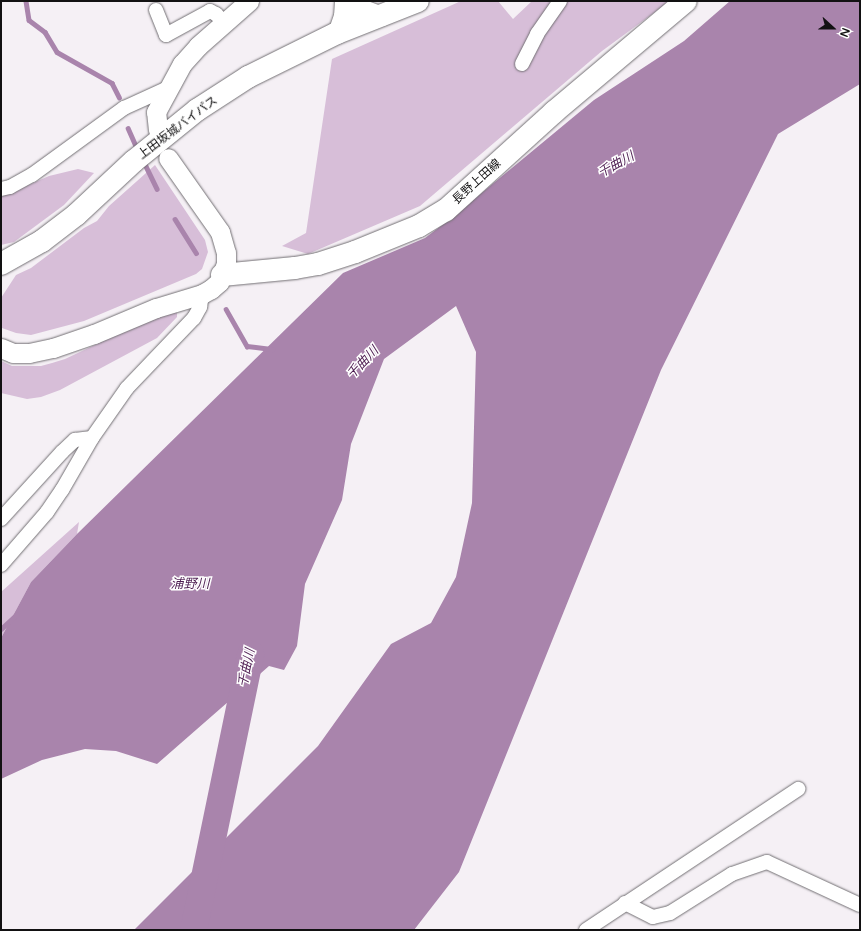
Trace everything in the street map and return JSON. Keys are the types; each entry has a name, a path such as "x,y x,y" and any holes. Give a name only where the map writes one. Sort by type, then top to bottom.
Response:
{"main road":[{"name":"上田坂城バイパス","path":"1,264 42,241 76,215 134,161 197,110 248,77 337,33 418,1"},
{"name":"長野上田線","path":"222,275 295,268 318,264 390,238 446,210 554,112 686,1"}],"street":[{"path":"158,130 156,112 182,64 198,46 249,1"},
{"path":"337,33 343,16 345,6 344,1"},
{"path":"352,1 358,7 381,16"},
{"path":"522,64 537,34 560,1"},
{"path":"156,10 166,35 210,11 216,14 224,23"},
{"path":"1,189 10,187 32,175 124,108 168,88"},
{"path":"1,348 13,353 29,353 54,348 94,334 156,308 202,294 219,282 226,264 226,253 220,232 168,158"},
{"path":"1,564 54,501 92,438 127,388 194,318 200,307 202,294"},
{"path":"1,519 75,440 92,438"},
{"path":"586,930 798,789"},
{"path":"625,903 653,917 670,913 732,874 767,862 860,905"}],"shaded area":[{"path":"461,1 498,1 513,19 532,1 670,1 602,51 420,206 308,254 282,246 306,233 332,59"},
{"path":"155,165 205,240 208,252 202,269 196,274 84,321 31,335 16,333 2,328 1,298 16,275 31,268 84,228 97,221 109,206"},
{"path":"78,169 94,173 64,205 14,242 1,245 1,197 49,176"},
{"path":"172,311 177,312 177,317 157,338 60,390 41,397 27,399 1,393 1,361 12,366 41,366 52,363 65,359 150,319"},
{"path":"79,522 77,534 31,582 1,638 1,592"}],"water":[{"name":"浦野川","path":"730,1 860,1 860,84 778,134 661,370 459,872 414,930 134,930 318,746 391,644 431,623 456,577 472,503 476,352 456,306 384,359 351,444 342,500 305,584 297,646 284,670 269,666 157,764 116,751 85,749 42,760 1,779 1,638 31,582 77,534 343,273 425,238 449,220 594,100 684,41"}],"waterway":[{"path":"26,1 29,20 45,32 57,52 112,83 119,97"},
{"path":"128,128 138,150"},
{"path":"143,160 157,189"},
{"path":"175,219 196,253"},
{"path":"226,309 247,346 273,349"},
{"path":"1,629 16,615"},
{"name":"千曲川","path":"193,930 250,654"}]}
